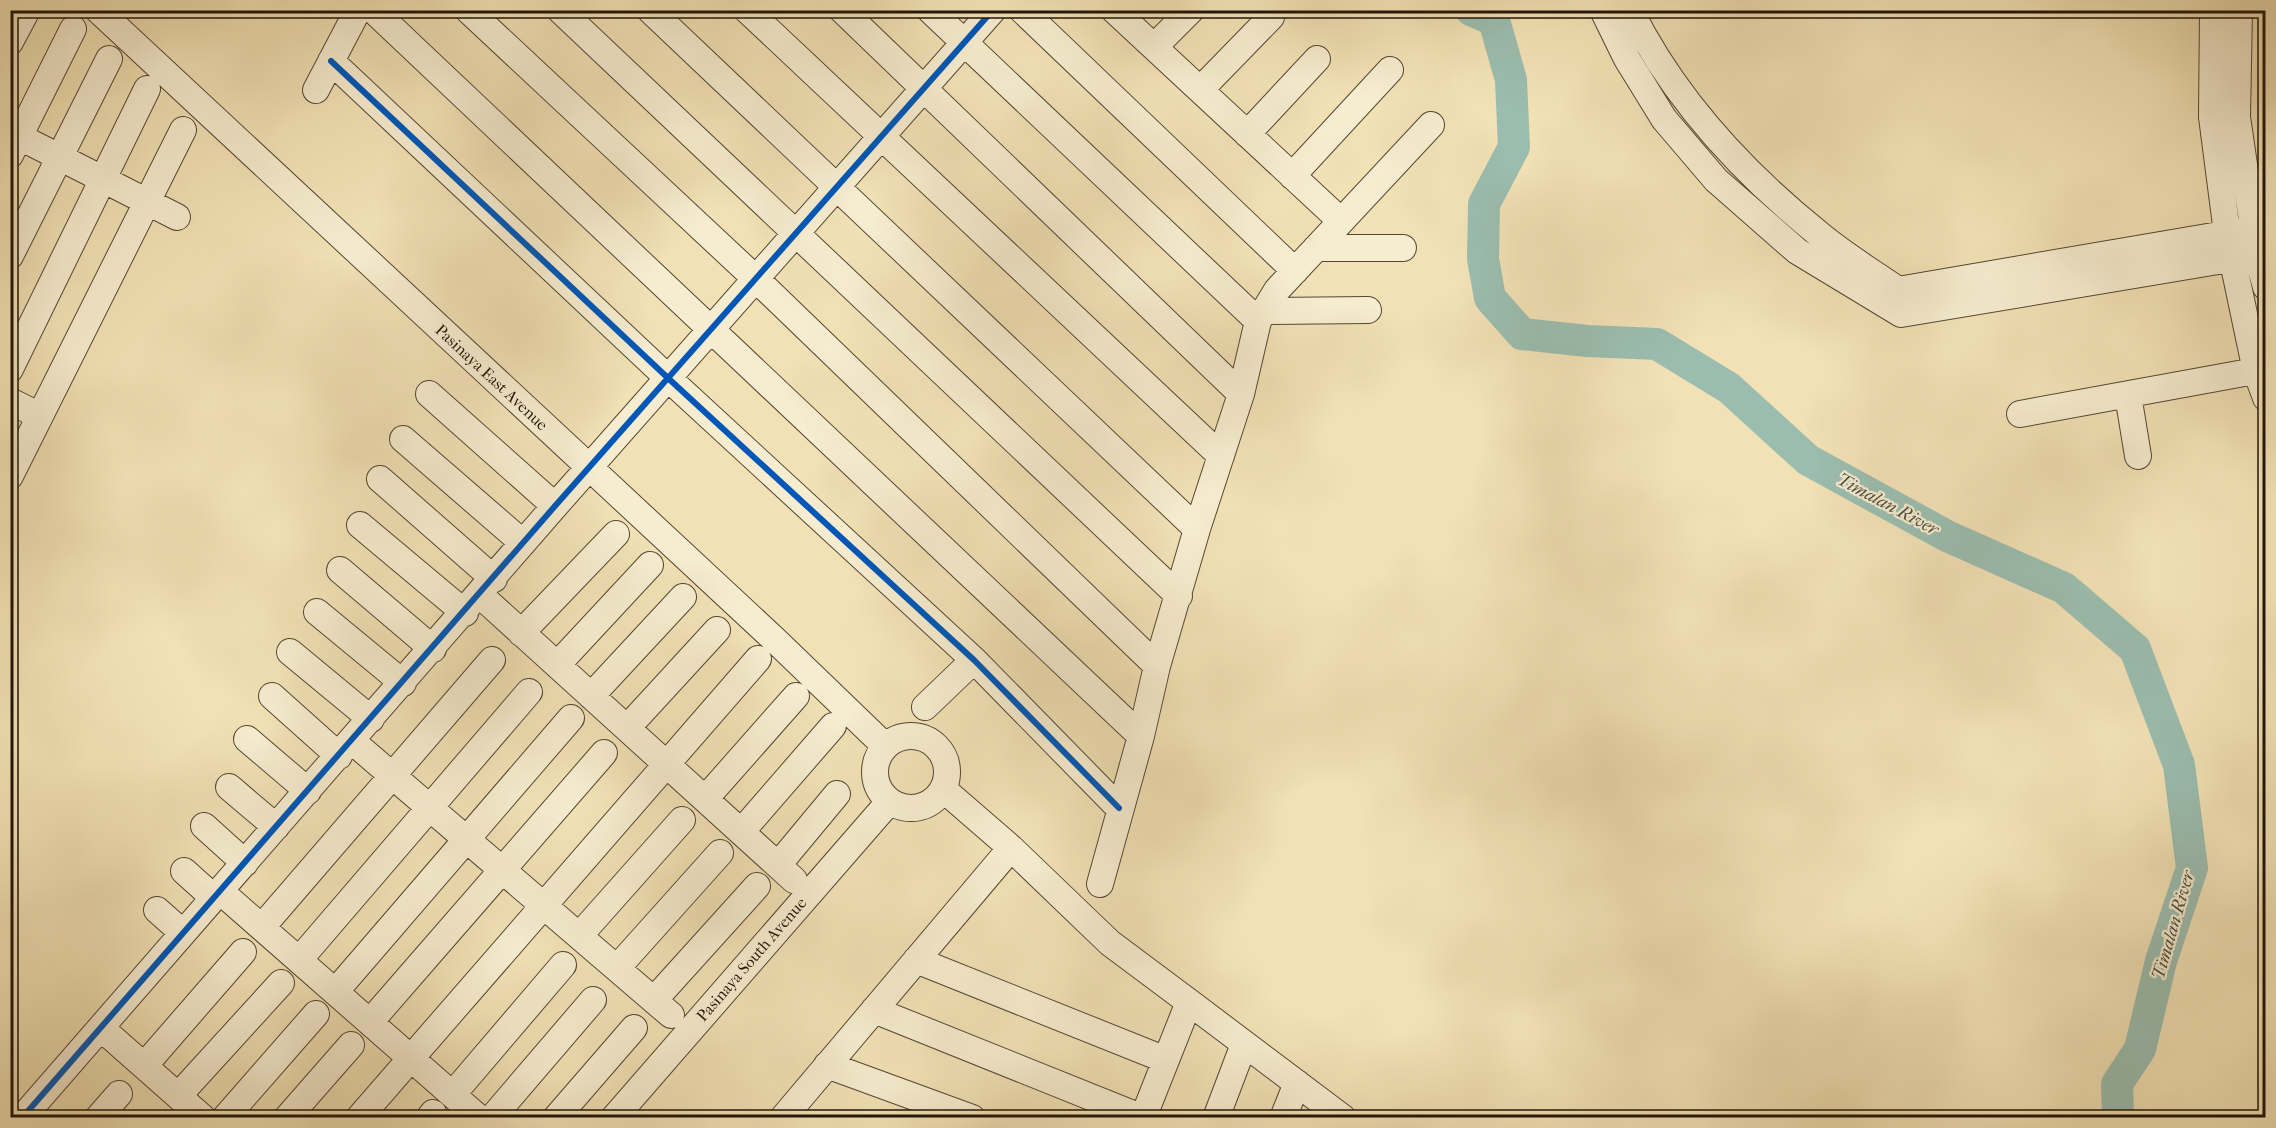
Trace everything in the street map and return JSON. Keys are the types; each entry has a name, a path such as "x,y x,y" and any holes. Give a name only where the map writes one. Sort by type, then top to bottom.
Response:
{"street":[{"path":"10,42 27,10"},
{"name":"Pasinaya East Avenue","path":"98,10 591,468 885,746"},
{"path":"316,90 358,10"},
{"path":"374,10 1141,736"},
{"path":"468,10 756,279 1157,666"},
{"path":"560,10 1179,596"},
{"path":"650,10 1197,529"},
{"path":"747,10 880,138 1221,456"},
{"path":"842,10 925,87 1241,394"},
{"path":"930,10 1261,316 1368,310"},
{"path":"22,1118 433,649 555,506 591,468 993,10"},
{"path":"1022,10 1294,271"},
{"path":"1114,10 1341,221"},
{"path":"1154,47 1191,10"},
{"path":"1603,10 1627,59 1664,119 1716,180 1797,251 1901,314 2230,246 2260,228"},
{"path":"1630,10 1651,53 1690,104 1748,172 1821,236 1898,290 2230,246 2261,253"},
{"path":"2213,10 2212,117 2230,246 2261,370 2265,398"},
{"path":"2239,10 2237,117 2260,228 2265,287"},
{"path":"1200,90 1271,17"},
{"path":"73,29 14,141 60,157 177,217"},
{"path":"10,256 110,59"},
{"path":"1247,134 1317,59"},
{"path":"331,61 669,379 974,660 1119,808"},
{"path":"1292,176 1390,70"},
{"path":"10,369 147,89"},
{"path":"1100,884 1119,808 1141,736 1157,666 1197,529 1241,394 1261,316 1277,290 1431,125"},
{"path":"10,476 183,130"},
{"path":"1316,248 1403,248"},
{"path":"2020,414 2261,370"},
{"path":"429,394 555,506"},
{"path":"2128,395 2139,456"},
{"path":"10,401 40,416"},
{"path":"403,439 524,543"},
{"path":"380,479 479,595 786,872 837,795"},
{"path":"360,525 479,595"},
{"path":"521,633 616,534"},
{"path":"557,665 650,566"},
{"path":"340,570 433,649"},
{"path":"591,696 683,597"},
{"path":"317,612 403,683"},
{"path":"627,728 717,630"},
{"path":"290,652 371,719"},
{"path":"358,1118 758,659"},
{"path":"262,927 492,660"},
{"path":"926,707 974,660"},
{"path":"299,960 529,692"},
{"path":"272,696 346,748 394,776 662,1007 757,886"},
{"path":"705,799 796,696"},
{"path":"335,992 571,718"},
{"path":"741,832 833,726"},
{"path":"906,736 922,738 937,747 946,763 946,781 943,789 934,800 922,807 904,808 889,802 881,794 874,778 876,761 885,746 906,736"},
{"path":"247,739 308,791"},
{"path":"370,1022 604,753"},
{"path":"229,787 276,828"},
{"path":"943,789 1011,848 1110,943 1343,1118"},
{"name":"Pasinaya South Avenue","path":"614,1118 889,802"},
{"path":"579,936 682,820"},
{"path":"204,826 245,863"},
{"path":"788,1116 827,1065 1011,848"},
{"path":"617,968 720,853"},
{"path":"184,871 262,927 479,1118"},
{"path":"157,910 183,933"},
{"path":"144,1066 243,952"},
{"path":"916,960 1166,1060"},
{"path":"453,1094 562,965"},
{"path":"178,1096 281,983"},
{"path":"492,1118 593,1000"},
{"path":"874,1010 1143,1118 1189,1002"},
{"path":"225,1118 316,1014"},
{"path":"100,1028 202,1118"},
{"path":"556,1118 634,1028"},
{"path":"1216,1118 1244,1044"},
{"path":"287,1118 351,1045"},
{"path":"827,1065 972,1118"},
{"path":"1283,1118 1297,1083"},
{"path":"98,1118 119,1094"}],"waterway":[{"name":"Timalan River","path":"1471,10 1494,20 1511,80 1514,147 1484,204 1483,259 1490,298 1522,334 1587,341 1657,344 1729,388 1808,460 1947,536 2064,588 2135,649 2179,765 2192,868 2161,961 2140,1049 2117,1084 2118,1118"}],"cycle path":[{"path":"22,1118 555,506 993,10"},
{"path":"331,61 669,379 974,660 1119,808"}]}
